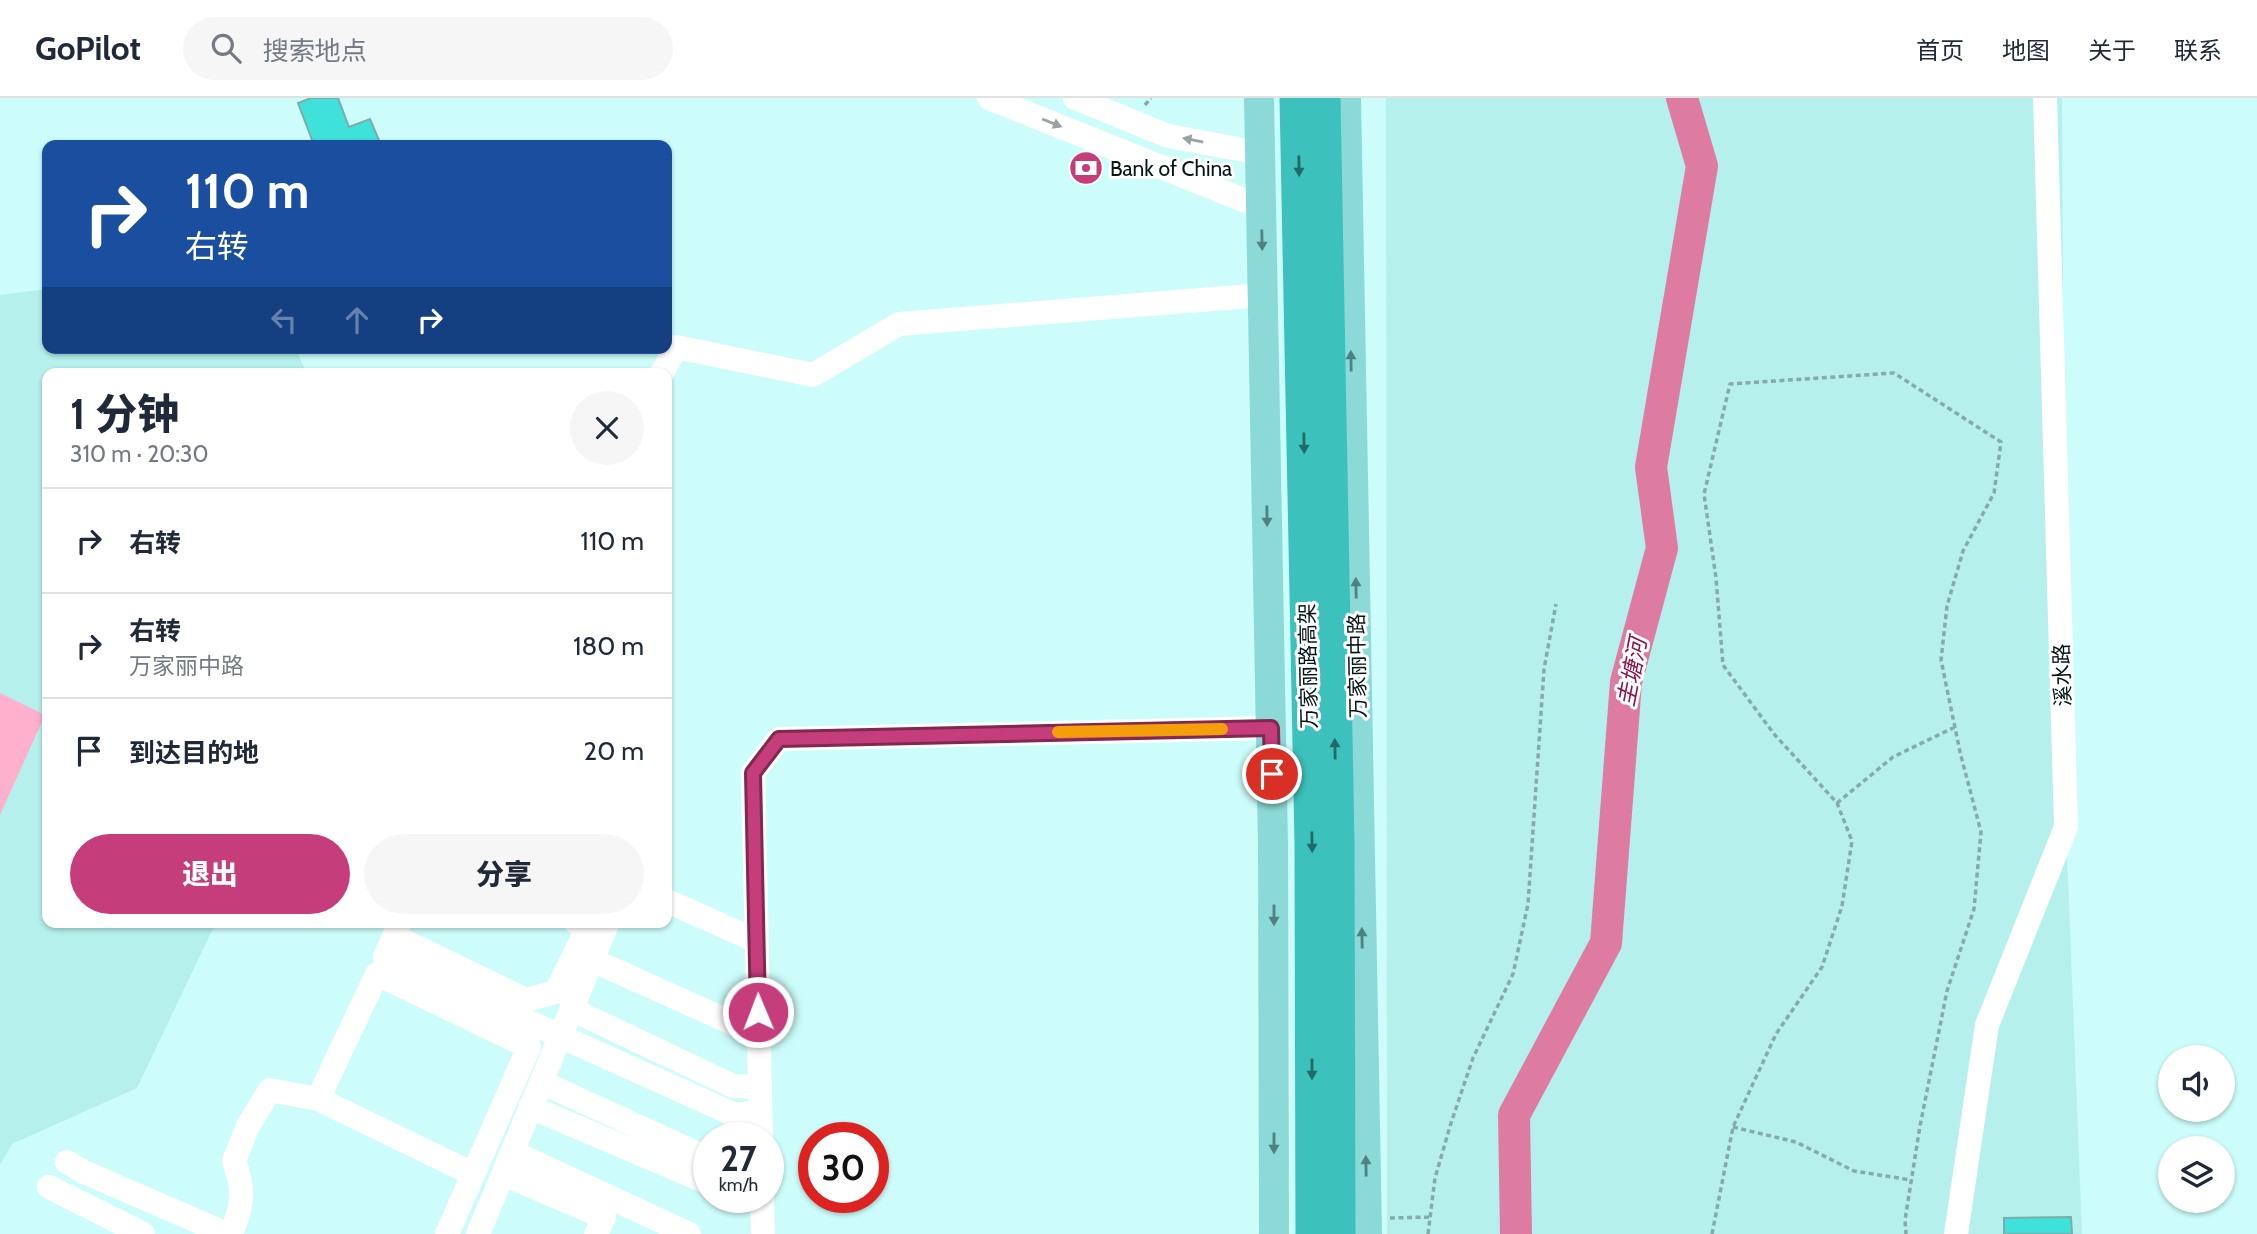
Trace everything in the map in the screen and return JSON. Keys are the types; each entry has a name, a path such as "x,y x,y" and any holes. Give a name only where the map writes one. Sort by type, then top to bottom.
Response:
{"highway":[{"name":"万家丽路高架","path":"1297,98 1312,843 1313,1234"},
{"name":"万家丽路高架","path":"1323,98 1337,830 1357,1229"}],"main road":[{"path":"1259,98 1271,728 1274,1234"},
{"name":"万家丽中路","path":"1346,98 1357,1229"}],"street":[{"path":"989,98 1261,207"},
{"path":"1075,98 1168,136 1260,153"},
{"name":"溪水路","path":"1956,1234 1987,1025 2066,827 2045,98"},
{"path":"665,368 676,347 813,375 899,324 1263,295"},
{"path":"760,1122 753,773 779,739 1271,728"},
{"path":"672,903 757,941"},
{"path":"389,948 526,1000 556,992 586,931 583,928"},
{"path":"478,1234 605,928"},
{"path":"389,948 560,1035 735,1115 760,1112"},
{"path":"318,1099 389,948"},
{"path":"389,948 529,1047 447,1234"},
{"path":"592,960 759,1035"},
{"path":"571,1009 733,1086 760,1087"},
{"path":"541,1082 693,1152"},
{"path":"68,1162 84,1172 229,1234 242,1209 242,1182 234,1161 249,1124 270,1090 318,1099 473,1174"},
{"path":"530,1107 693,1176"},
{"path":"507,1163 604,1216 689,1234"},
{"path":"49,1187 143,1234"},
{"path":"762,1213 763,1234"}],"path":[{"path":"1712,1234 1733,1127 1776,1034 1822,967 1842,906 1852,841 1838,803 1774,734 1723,665 1716,578 1704,494 1730,384 1894,373 2001,442 1994,493 1963,551 1947,606 1941,660 1981,832 1974,909 1947,991 1920,1126 1905,1220 1906,1234"},
{"path":"1428,1234 1435,1178 1451,1123 1473,1058 1513,974 1528,904 1544,669 1556,604"},
{"path":"1838,803 1893,757 1955,727"},
{"path":"1733,1127 1796,1142 1854,1171 1911,1180"},
{"path":"1357,1229 1430,1217"}],"shaded area":[{"path":"1386,98 2062,98 2066,827 2082,1234 1387,1234"},
{"path":"42,290 42,354 298,354 304,368 42,368 42,928 213,928 137,1088 12,1144 0,1165 0,295"},
{"path":"0,693 42,714 42,722 0,815"}],"building":[{"path":"311,98 338,98 349,127 370,119 379,140 312,140 298,103"},
{"path":"2071,1217 2072,1234 2004,1234 2004,1218"}],"waterway":[{"name":"圭塘河","path":"1516,1234 1514,1115 1606,943 1626,682 1662,548 1651,467 1702,166 1682,98"}],"slow traffic":[{"path":"1058,732 1222,729"}],"place":[{"name":"Bank of China","path":"1086,168"}],"route":[{"path":"758,1012 753,773 779,739 1271,728 1272,774"}]}
